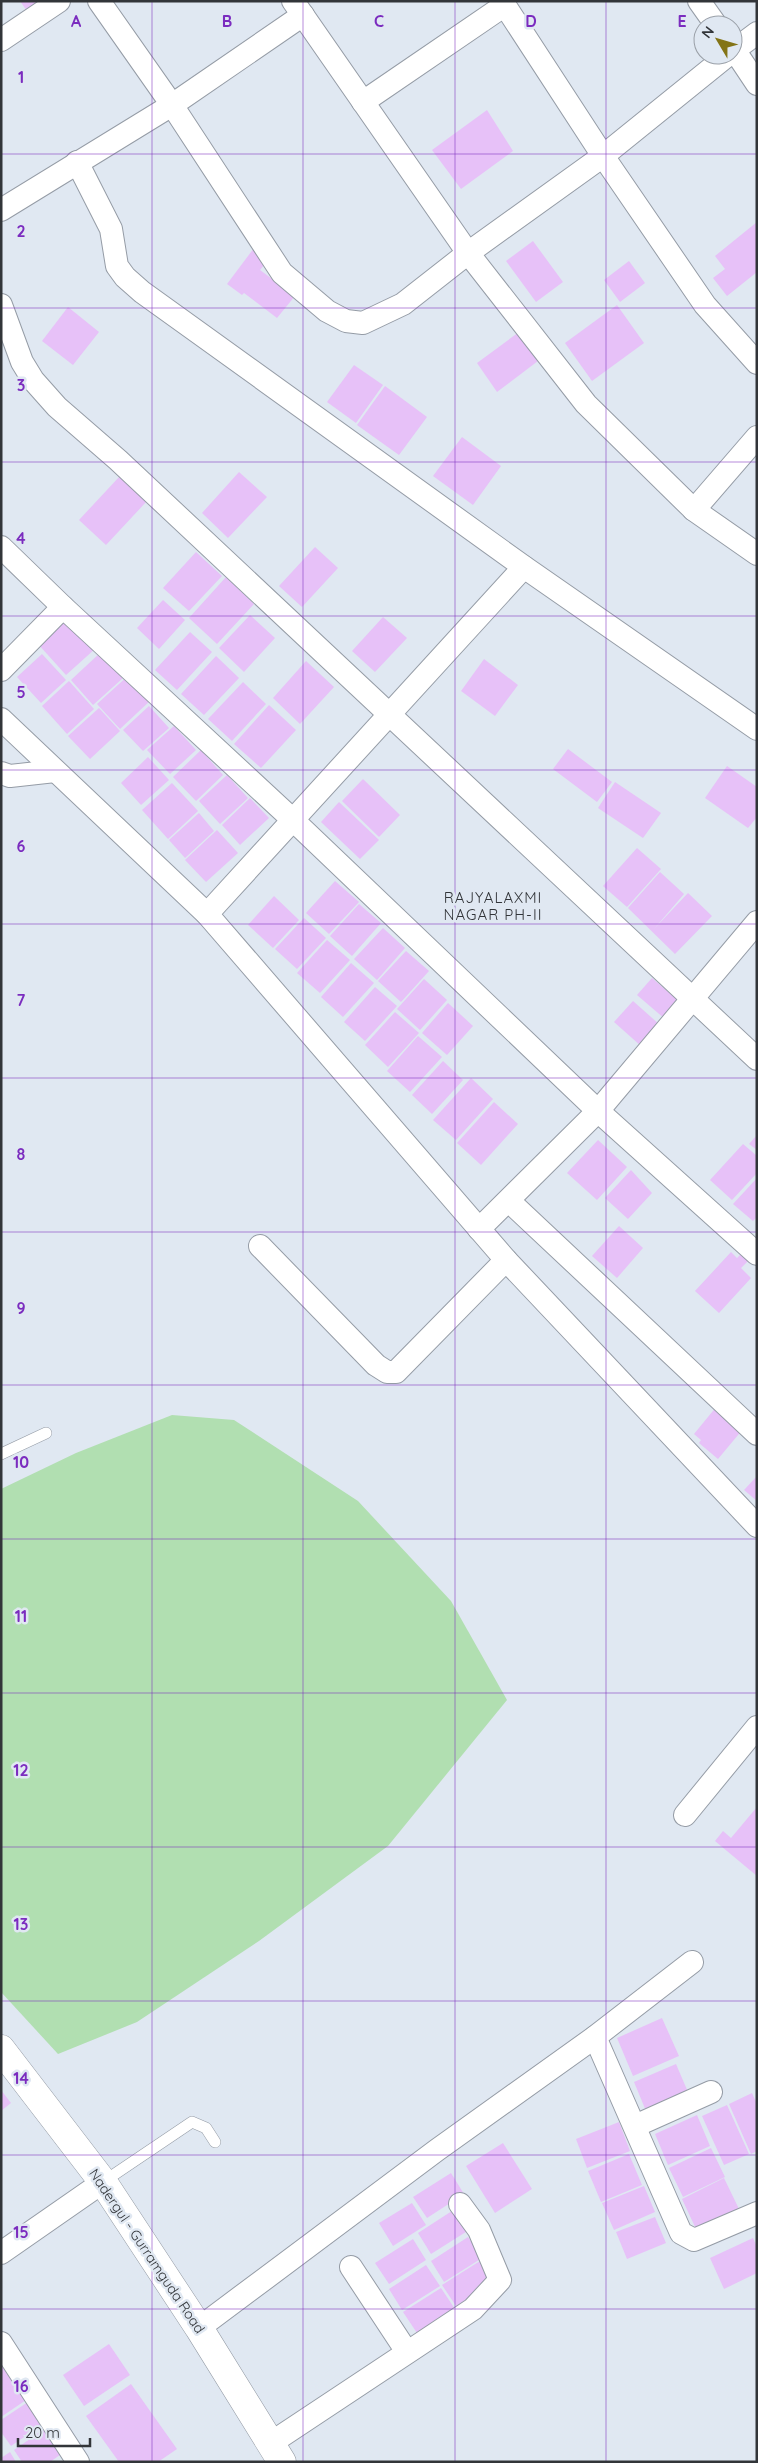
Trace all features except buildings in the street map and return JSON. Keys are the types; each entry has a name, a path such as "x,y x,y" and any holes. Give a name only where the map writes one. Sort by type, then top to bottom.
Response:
{"main road":[{"name":"Nadergul - Gurramguda Road","path":"1,2048 103,2182 199,2328 277,2452"}],"street":[{"path":"1,40 59,1"},
{"path":"99,1 172,105 282,273 327,311 346,321 363,323 404,304 468,253 604,156 715,65"},
{"path":"699,1 709,15"},
{"path":"363,102 503,3 705,305 757,364"},
{"path":"1,210 172,105 298,8 468,253 586,404 694,510 757,554"},
{"path":"743,43 757,33"},
{"path":"743,65 757,84"},
{"path":"77,162 111,229 117,266 125,278 164,309 524,566 757,729"},
{"path":"1,305 22,362 33,380 57,407 118,460 757,1059"},
{"path":"694,510 757,437"},
{"path":"1,547 293,820 598,1111 757,1254"},
{"path":"207,914 524,566"},
{"path":"1,670 63,607"},
{"path":"1,719 207,914 506,1260 757,1526"},
{"path":"1,773 10,776 56,771"},
{"path":"479,1229 598,1111 757,922"},
{"path":"509,1201 757,1434"},
{"path":"260,1246 376,1365 387,1372 396,1372 506,1260"},
{"path":"685,1815 757,1727"},
{"path":"199,2328 437,2150 595,2037 692,1962"},
{"path":"595,2037 681,2232 694,2240 757,2213"},
{"path":"635,2126 711,2092"},
{"path":"1,2253 103,2182"},
{"path":"277,2452 407,2352 474,2309 500,2280 479,2230 460,2204"},
{"path":"351,2267 407,2352"},
{"path":"1,2343 78,2462"}],"lane":[{"path":"1,1454 46,1433"},
{"path":"103,2182 192,2122 206,2128 215,2142"}],"green space":[{"path":"172,1415 234,1420 358,1501 451,1601 507,1700 388,1846 259,1941 137,2022 58,2054 1,1992 1,1489 76,1453"}],"district":[{"name":"RAJYALAXMI NAGAR PH-II","path":"493,906"}]}
